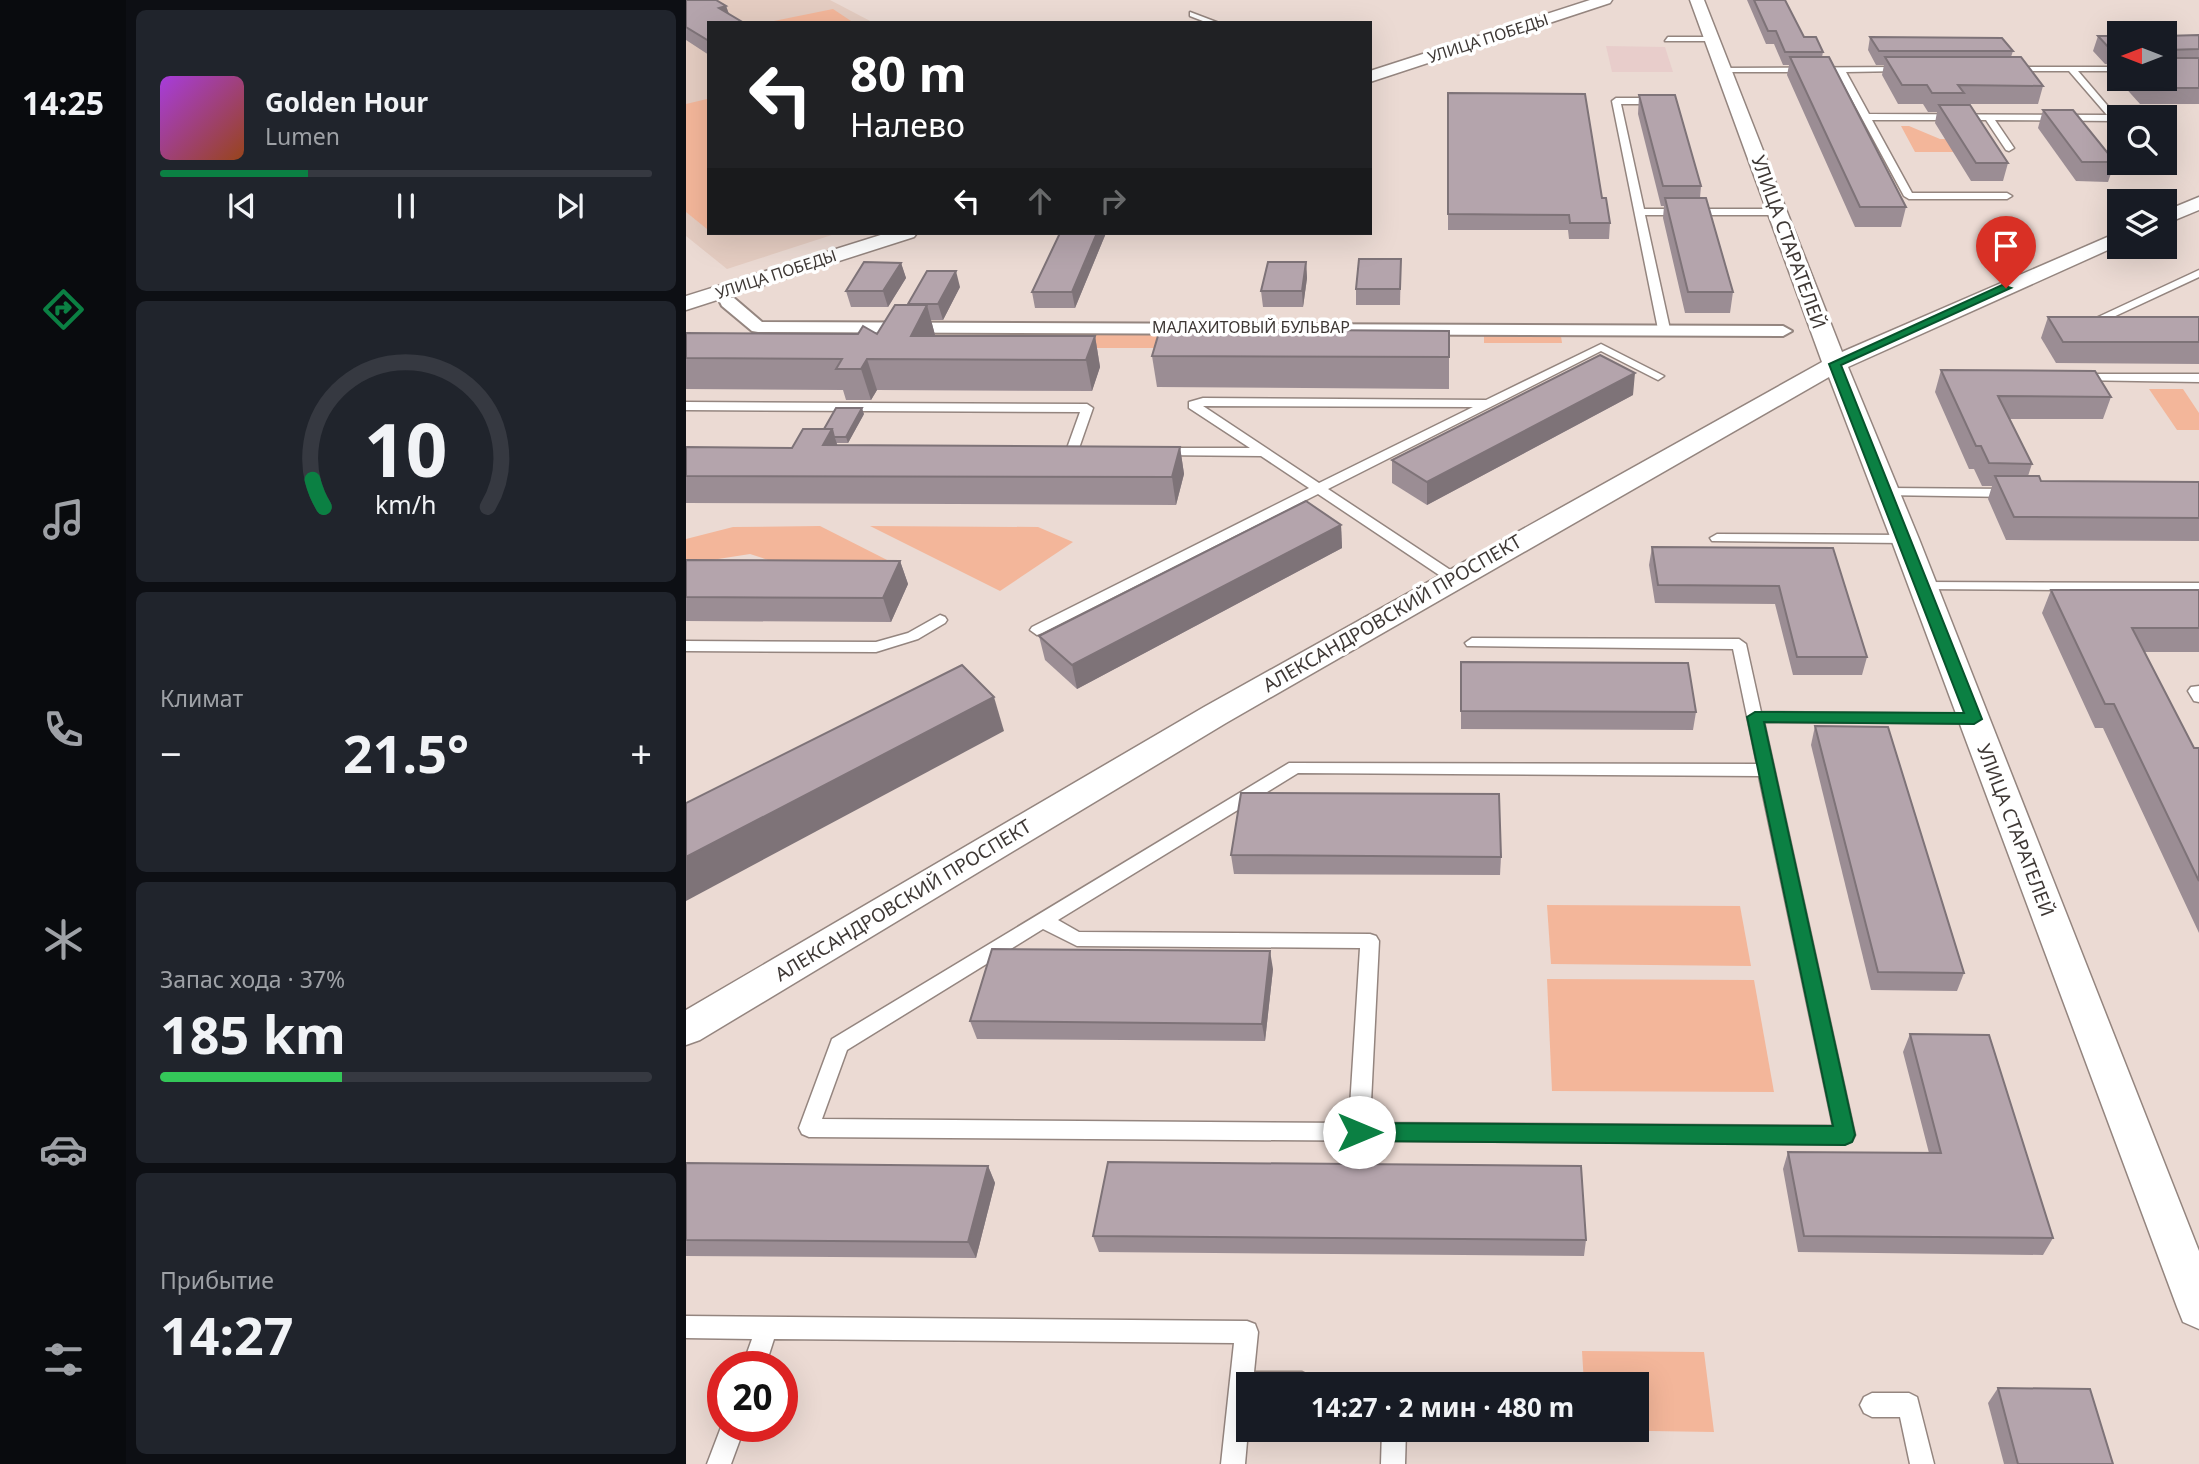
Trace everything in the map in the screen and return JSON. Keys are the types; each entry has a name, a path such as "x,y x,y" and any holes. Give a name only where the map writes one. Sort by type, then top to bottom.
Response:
{"street":[{"name":"УЛИЦА ПОБЕДЫ","path":"1372,76 1605,0"},
{"name":"УЛИЦА СТАРАТЕЛЕЙ","path":"1697,0 2199,1307"},
{"path":"2177,213 2199,203"},
{"name":"УЛИЦА ПОБЕДЫ","path":"686,303 900,235"},
{"name":"АЛЕКСАНДРОВСКИЙ ПРОСПЕКТ","path":"686,1029 1203,722 1835,364 2107,243"},
{"name":"МАЛАХИТОВЫЙ БУЛЬВАР","path":"727,302 758,327 1783,331"}],"lane":[{"path":"1193,14 1210,21"},
{"path":"1668,39 1713,39"},
{"path":"1840,69 1909,196 2007,196"},
{"path":"1723,70 1908,69"},
{"path":"2003,69 2107,69"},
{"path":"1866,117 2114,118 2071,69"},
{"path":"1664,329 1616,101 1666,101"},
{"path":"1989,118 2009,148"},
{"path":"1639,212 1779,212"},
{"path":"2134,327 2108,327 2102,317 2199,273"},
{"path":"1037,630 1601,347 1658,376"},
{"path":"2062,378 2199,378"},
{"path":"1453,578 1193,405 1203,402 1489,403"},
{"path":"686,406 1087,408 1072,451"},
{"path":"1140,452 1264,452"},
{"path":"1887,492 2026,493"},
{"path":"1717,538 1905,539"},
{"path":"1923,586 2199,587"},
{"path":"686,646 876,647 913,636 940,620"},
{"path":"1472,643 1739,644 1845,1135 809,1128 839,1045 1295,767 1766,770"},
{"path":"2199,691 2196,691 2199,697"},
{"path":"1755,717 1974,719"},
{"path":"1043,921 1077,939 1370,941 1359,1132"},
{"path":"686,1327 1247,1332 1242,1372"},
{"path":"759,1351 767,1328"},
{"path":"1872,1405 1909,1405 1922,1464"},
{"path":"1233,1464 1236,1434"},
{"path":"719,1464 727,1442"},
{"path":"1393,1464 1394,1442"}],"shaded area":[{"path":"686,0 830,0 870,21 707,21 707,235 832,235 727,269 686,236"},
{"path":"833,9 851,21 774,21"},
{"path":"1606,46 1665,47 1673,72 1612,72"},
{"path":"707,99 707,229 686,212 686,104"},
{"path":"1901,126 1909,126 1940,139 1973,139 1982,152 1915,152"},
{"path":"1083,329 1275,329 1271,348 1089,348 1078,340"},
{"path":"1484,330 1560,330 1562,343 1484,343"},
{"path":"2149,389 2183,389 2199,413 2199,430 2177,430"},
{"path":"820,526 895,564 784,565 750,554 686,564 686,539 733,527"},
{"path":"870,526 1038,527 1073,542 1000,591"},
{"path":"1547,905 1740,906 1751,966 1551,964"},
{"path":"1547,979 1754,980 1774,1092 1552,1091"},
{"path":"1582,1351 1704,1352 1714,1432 1649,1431 1649,1372 1583,1372"}],"building":[{"path":"686,0 716,0 726,6 719,8 741,21 707,21 707,40 686,27"},
{"path":"1754,0 1785,0 1804,37 1816,37 1823,52 1785,52 1776,31 1768,31"},
{"path":"2199,35 2199,49 2177,50 2177,36"},
{"path":"2098,36 2107,36 2107,46"},
{"path":"1870,37 2002,38 2013,51 1879,51"},
{"path":"1790,57 1829,57 1906,207 1860,207"},
{"path":"1885,57 2021,57 2043,86 1958,85 1964,93 1932,93 1927,85 1902,85"},
{"path":"2177,58 2199,58 2199,88 2177,88"},
{"path":"1448,93 1585,94 1602,198 1606,198 1610,223 1570,223 1569,215 1448,214"},
{"path":"1639,95 1675,95 1701,186 1663,186"},
{"path":"1939,105 1970,105 2008,163 1976,163"},
{"path":"2043,110 2073,110 2107,152 2107,162 2082,162"},
{"path":"1665,198 1706,198 1733,292 1688,292"},
{"path":"1059,235 1096,235 1072,292 1032,292"},
{"path":"1359,259 1401,259 1400,289 1356,289"},
{"path":"864,262 901,263 883,291 846,291"},
{"path":"1268,262 1306,262 1302,291 1261,291"},
{"path":"927,271 956,271 938,304 908,304"},
{"path":"895,305 927,305 911,336 1095,336 1086,360 867,359 861,369 836,369 842,359 686,358 686,333 858,334 863,326 877,334"},
{"path":"2048,317 2199,317 2199,342 2063,342"},
{"path":"1160,329 1449,331 1449,357 1152,356"},
{"path":"1600,355 1635,373 1427,482 1392,460"},
{"path":"1941,370 2095,371 2111,397 1998,396 2032,464 1989,463 1981,446 1976,446"},
{"path":"836,408 862,408 846,437 834,437 832,429 824,429"},
{"path":"803,429 832,429 823,445 1180,447 1172,477 686,476 686,447 792,448"},
{"path":"1995,476 2039,476 2041,481 2199,482 2199,518 2014,517"},
{"path":"1306,501 1341,525 1072,665 1039,636"},
{"path":"1652,547 1833,548 1867,657 1797,657 1779,586 1658,585"},
{"path":"686,560 900,561 883,598 686,597"},
{"path":"2051,590 2199,590 2199,628 2132,628 2194,748 2199,748 2199,881 2114,704 2105,704"},
{"path":"1461,662 1688,663 1696,712 1461,711"},
{"path":"962,665 994,697 686,857 686,803"},
{"path":"1815,726 1888,727 1964,973 1878,972"},
{"path":"1241,793 1499,794 1501,857 1231,855"},
{"path":"992,949 1270,951 1262,1024 970,1021"},
{"path":"1910,1034 1989,1035 2053,1238 1804,1236 1788,1152 1941,1153"},
{"path":"1108,1162 1581,1166 1586,1240 1093,1236"},
{"path":"686,1163 988,1166 968,1242 686,1240"},
{"path":"1998,1388 2090,1389 2113,1464 2018,1464"}],"route":[{"path":"1359,1132 1845,1135 1755,717 1974,719 1835,364 2006,288"}]}
